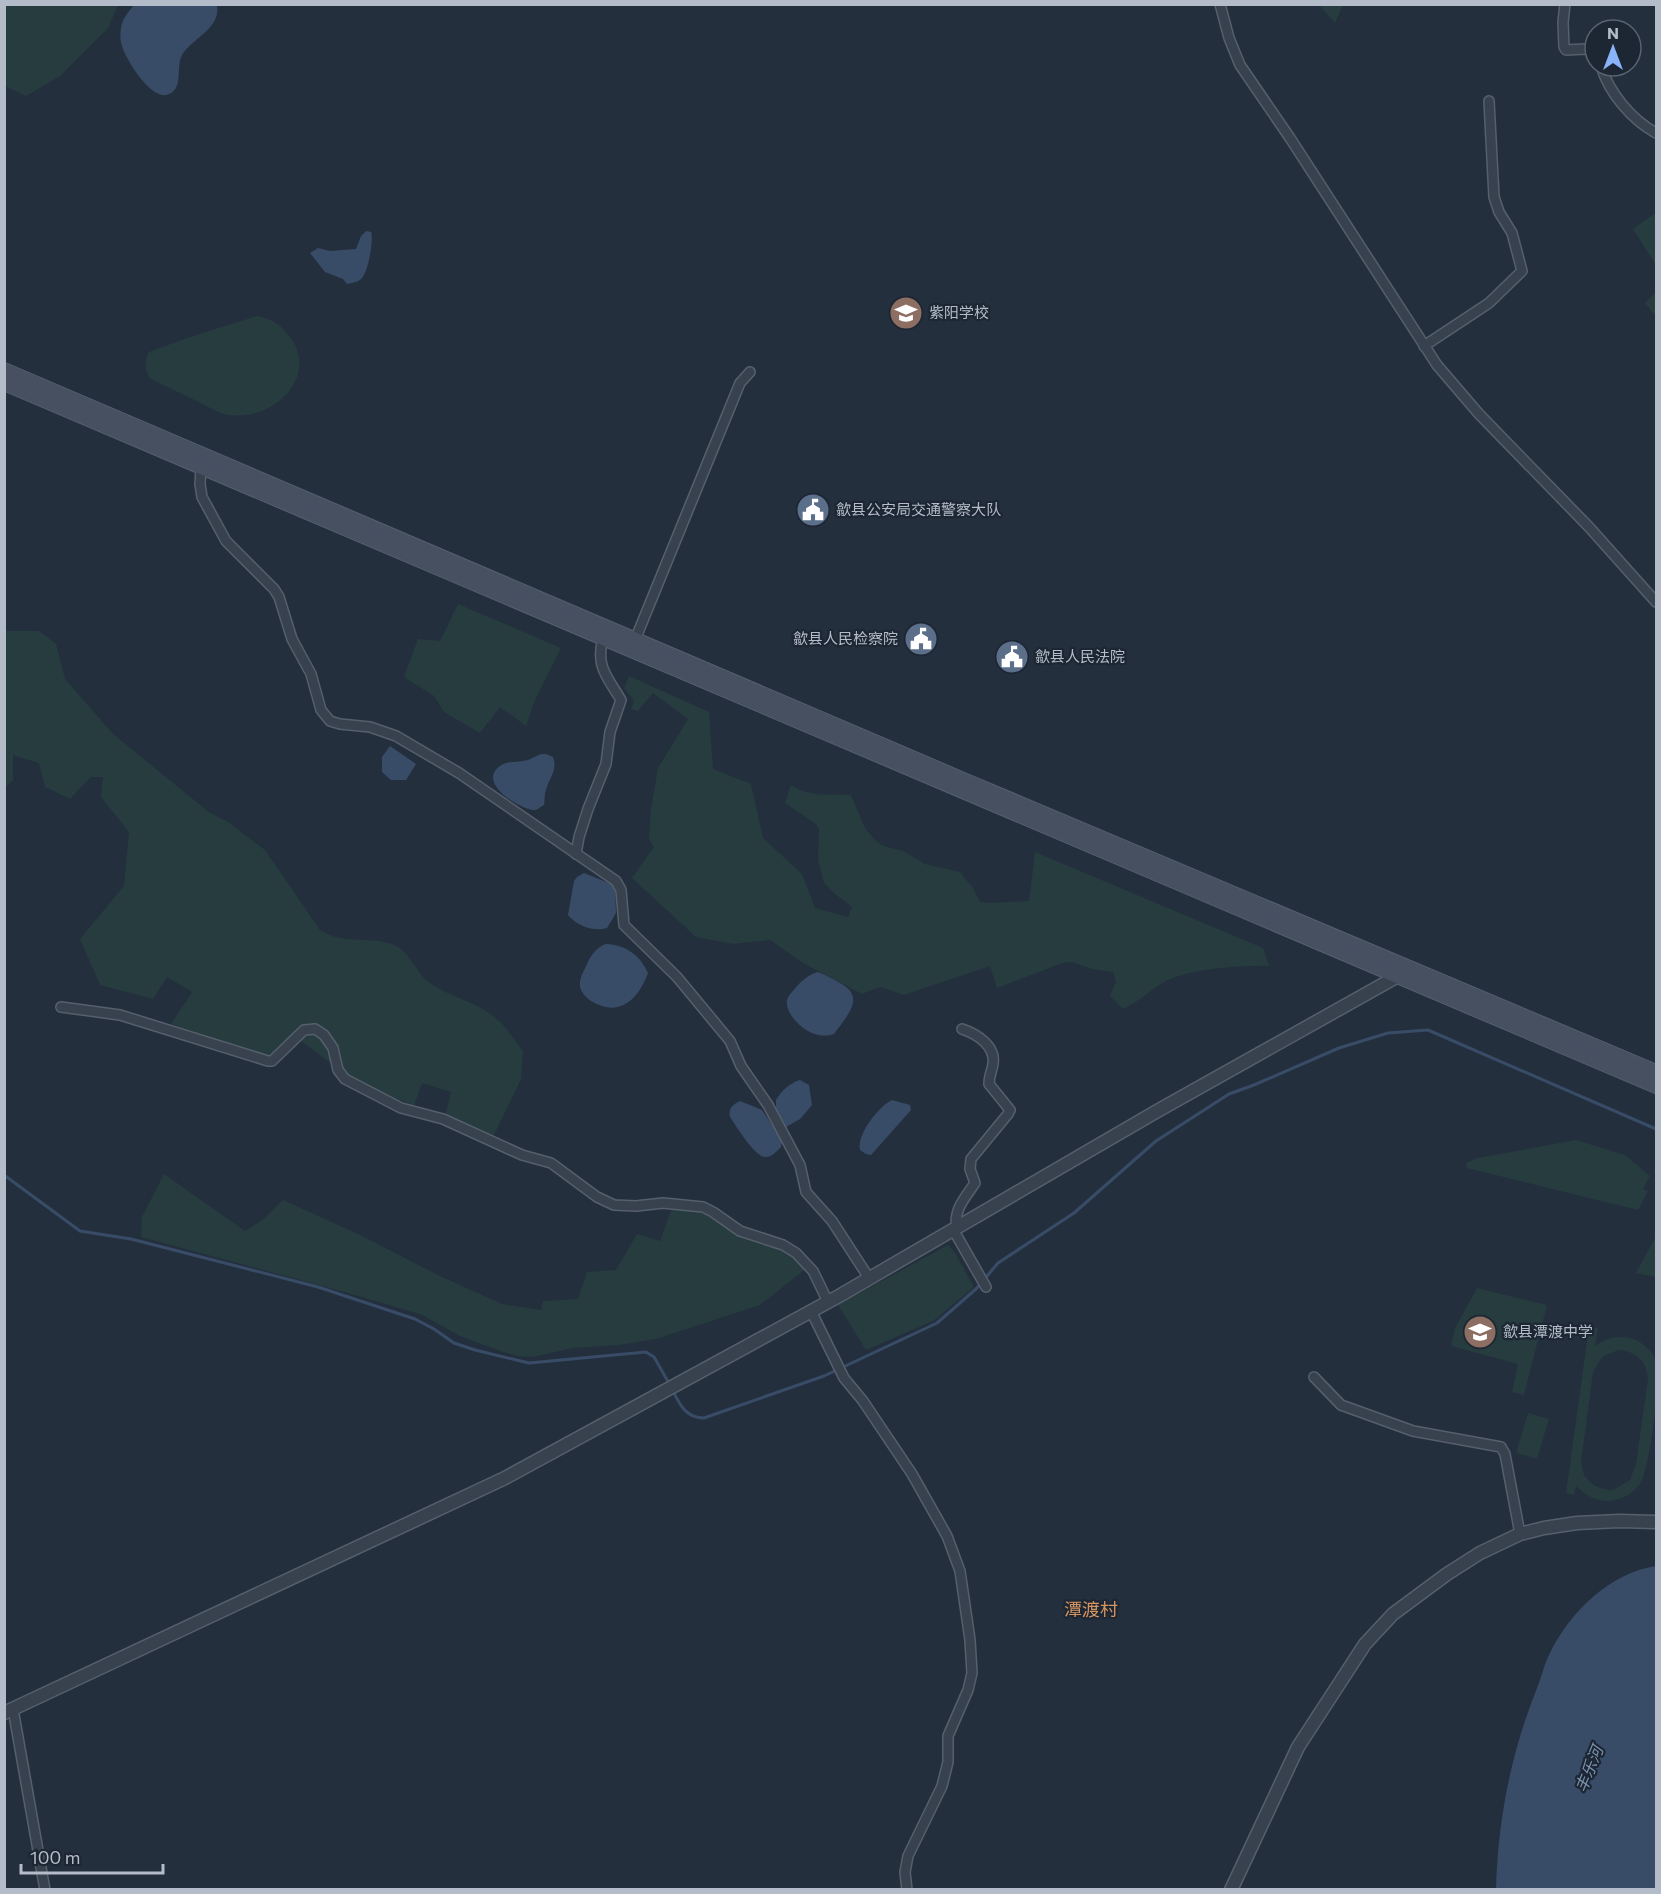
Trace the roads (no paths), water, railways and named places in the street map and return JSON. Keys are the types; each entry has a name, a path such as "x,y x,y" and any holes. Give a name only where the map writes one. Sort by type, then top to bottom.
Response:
{"main road":[{"path":"4,370 1656,1072"},
{"path":"4,383 1656,1086"}],"street":[{"path":"1220,4 1229,38 1240,65 1450,382 1589,527 1656,602"},
{"path":"1565,4 1564,47 1566,50 1583,49"},
{"path":"1605,78 1612,90 1640,123 1656,133"},
{"path":"1424,346 1489,303 1522,271 1512,233 1499,212 1494,197 1489,101"},
{"path":"635,640 740,383 750,372"},
{"path":"201,467 200,486 205,503 230,546 278,594 292,639 311,674 321,710 330,720 340,724 370,726 396,736 459,773 616,881 621,890 622,918 628,930 677,977 730,1041 741,1066 768,1105 800,1165 806,1192 832,1221 869,1278"},
{"path":"576,854 588,809 606,764 610,732 621,700 601,664 600,651 603,639"},
{"path":"45,1890 9,1711 505,1478 828,1302 1159,1110 1398,976"},
{"path":"61,1007 120,1015 268,1061 272,1061 304,1030 315,1029 324,1035 333,1048 338,1070 345,1079 401,1108 443,1119 522,1155 551,1163 597,1197 614,1205 636,1206 663,1203 703,1207 740,1231 783,1245 796,1253 813,1271 828,1302"},
{"path":"962,1029 978,1036 990,1049 994,1061 989,1084 1010,1110 971,1159 970,1169 975,1183 958,1209 956,1217 956,1229 986,1287"},
{"path":"811,1311 844,1378 863,1401 912,1474 947,1536 960,1571 970,1640 972,1673 968,1690 948,1736 948,1762 942,1786 908,1856 904,1872 907,1890"},
{"path":"1314,1377 1341,1405 1413,1431 1501,1447 1505,1454 1520,1534"},
{"path":"1231,1890 1298,1747 1365,1644 1393,1614 1480,1552 1520,1534 1577,1523 1656,1522"}],"water":[{"path":"134,5 217,5 217,13 211,27 182,55 176,89 166,95 153,91 133,68 124,52 120,35 124,18"},
{"path":"366,231 371,232 372,236 370,256 364,276 357,282 347,284 343,279 325,272 310,253 318,248 330,251 356,249 361,236"},
{"path":"390,746 416,764 406,780 391,780 382,772 382,757"},
{"path":"541,754 553,757 554,770 545,792 544,805 536,810 522,806 504,796 494,781 494,773 503,764 528,760"},
{"path":"584,873 609,883 615,888 616,913 607,928 586,927 568,915 574,881"},
{"path":"606,944 620,946 632,952 648,973 639,991 619,1007 610,1008 591,1001 580,986 581,977 590,958 597,949"},
{"path":"818,972 848,989 853,1001 848,1014 834,1034 824,1036 805,1029 792,1016 787,1005 788,998 798,985 807,977"},
{"path":"800,1080 809,1085 812,1105 800,1119 786,1127 776,1112 776,1100 786,1088"},
{"path":"892,1100 910,1105 911,1110 871,1155 866,1154 860,1150 861,1137 875,1115"},
{"path":"740,1101 762,1110 782,1140 781,1147 772,1155 765,1157 756,1152 730,1117 732,1107"},
{"name":"丰乐河","path":"1656,1566 1656,1889 1496,1889 1503,1812 1513,1762 1548,1657 1569,1623 1593,1597 1623,1577"}],"waterway":[{"path":"673,1391 681,1406 688,1413 704,1418 824,1376 937,1323 976,1289 998,1263 1074,1213 1156,1141 1229,1094 1339,1048 1388,1033 1428,1030 1656,1129"},
{"path":"4,1175 80,1231 131,1239 318,1287 415,1319 454,1343 529,1363 646,1352 654,1357 670,1385"}],"place":[{"name":"紫阳学校","path":"906,313"},
{"name":"歙县公安局交通警察大队","path":"813,510"},
{"name":"歙县人民检察院","path":"921,639"},
{"name":"歙县人民法院","path":"1012,657"},
{"name":"歙县潭渡中学","path":"1480,1332"}],"district":[{"name":"潭渡村","path":"1091,1610"}]}
